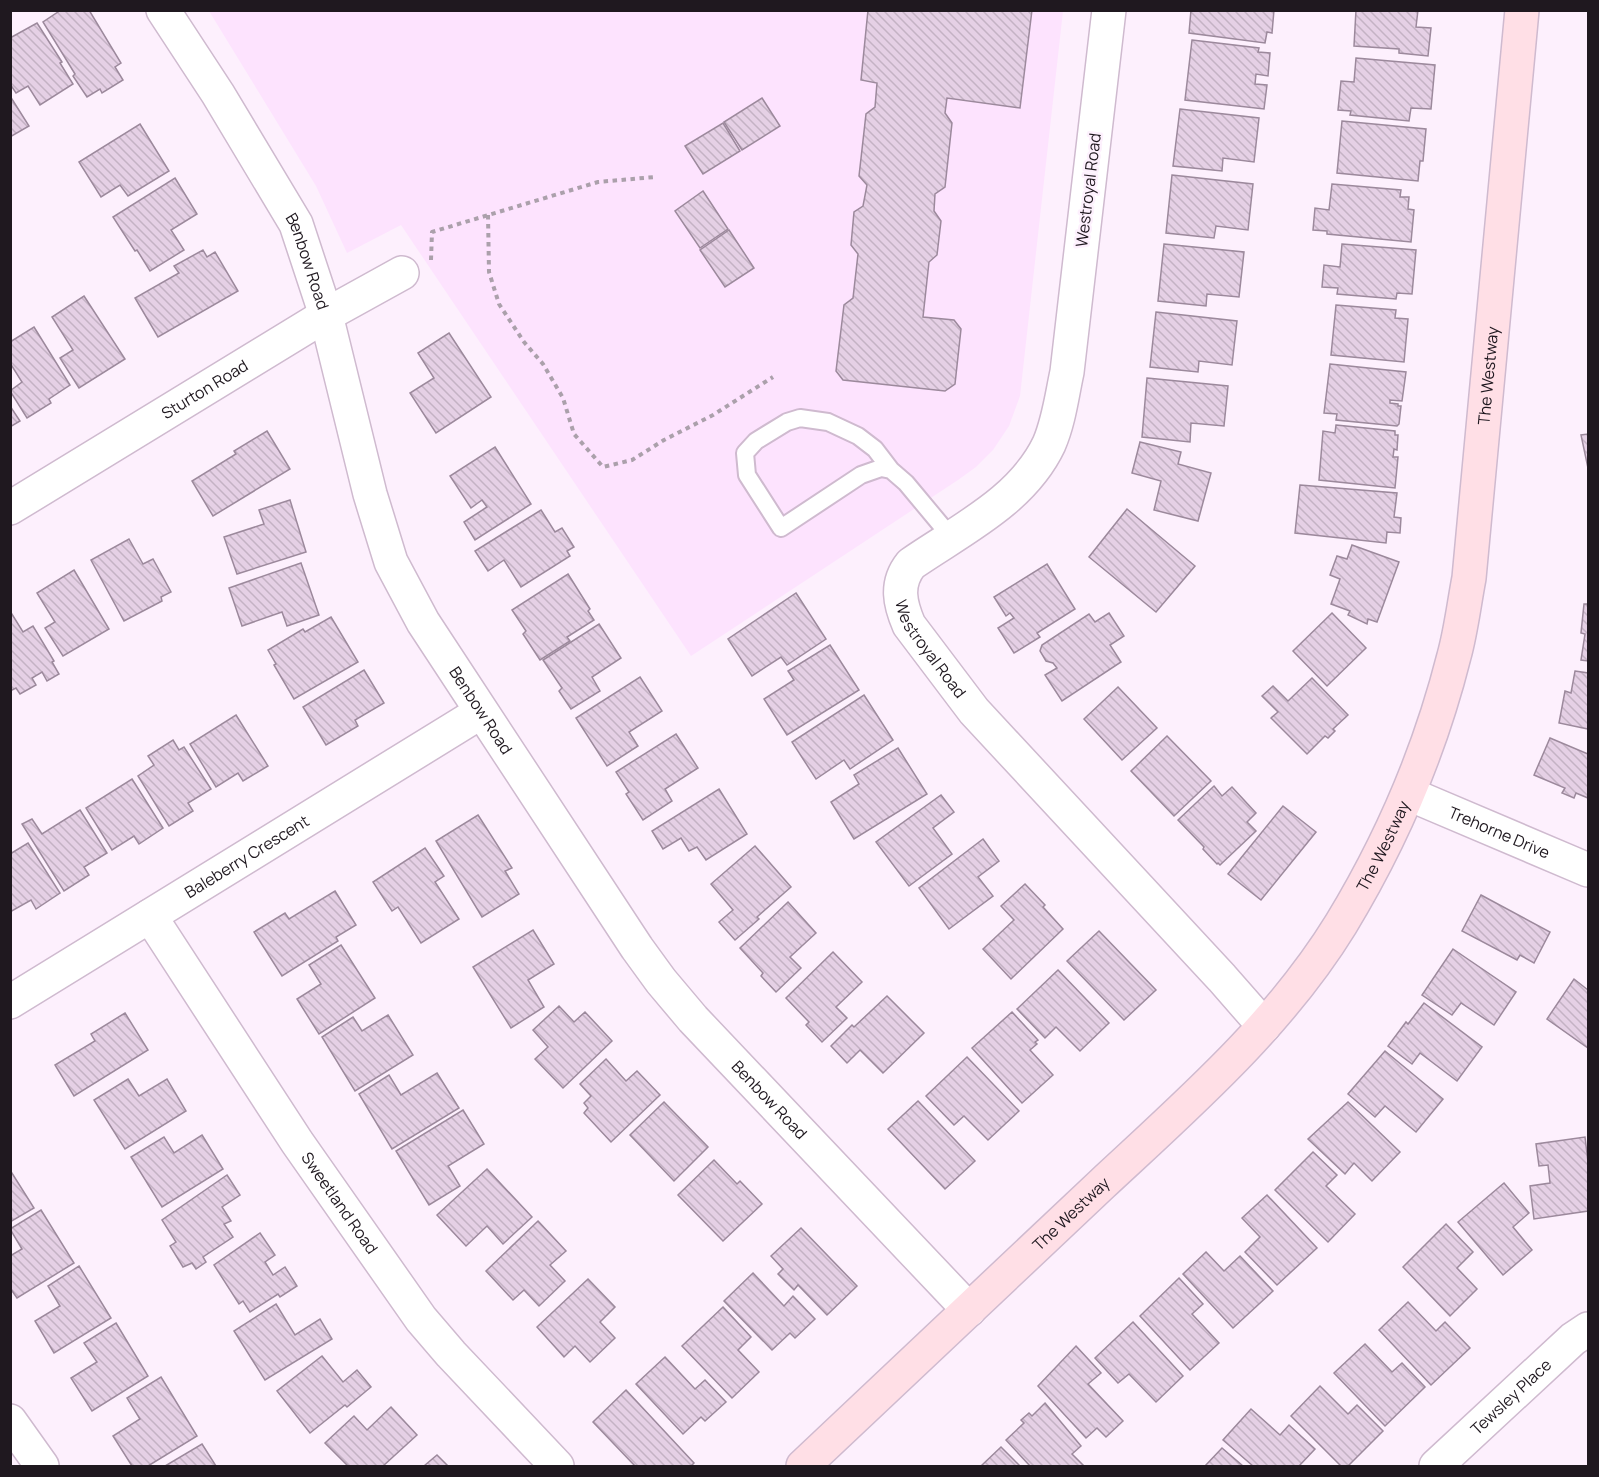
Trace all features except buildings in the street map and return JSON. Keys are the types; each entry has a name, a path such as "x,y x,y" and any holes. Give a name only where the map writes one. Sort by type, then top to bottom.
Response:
{"main road":[{"name":"The Westway","path":"803,1467 1213,1079 1264,1026 1304,977 1340,925 1384,848 1409,794 1435,724 1455,654 1469,578 1522,10"}],"street":[{"name":"Benbow Road","path":"163,10 218,94 296,224 326,315 370,494 392,562 423,622 661,981 693,1019 969,1310"},
{"name":"Westroyal Road","path":"1109,10 1067,372 1060,407 1049,443 1039,461 1026,477 990,512 910,564 904,573 900,595 902,610 909,625 931,657 974,711 1264,1026"},
{"name":"Sturton Road","path":"10,508 326,315 416,269"},
{"name":"Baleberry Crescent","path":"10,1002 481,712"},
{"name":"Trehorne Drive","path":"1409,794 1588,870"},
{"name":"Sweetland Road","path":"150,916 297,1142 421,1319 557,1467"},
{"name":"Tewsley Place","path":"1436,1467 1573,1339 1588,1329"},
{"path":"10,1421 42,1467"}],"lane":[{"path":"891,470 881,468 861,475 781,528 747,475 745,453 756,441 779,426 800,418 828,422 858,436 875,450 951,537"}],"path":[{"path":"416,269 432,231 598,182 655,177"},
{"path":"488,214 489,272 499,304 524,342 543,364 563,398 574,435 603,467 632,460 713,414 773,376"}],"shaded area":[{"path":"209,11 1063,11 1020,396 1009,426 993,450 976,467 691,656 401,225 347,253 316,186"}]}
